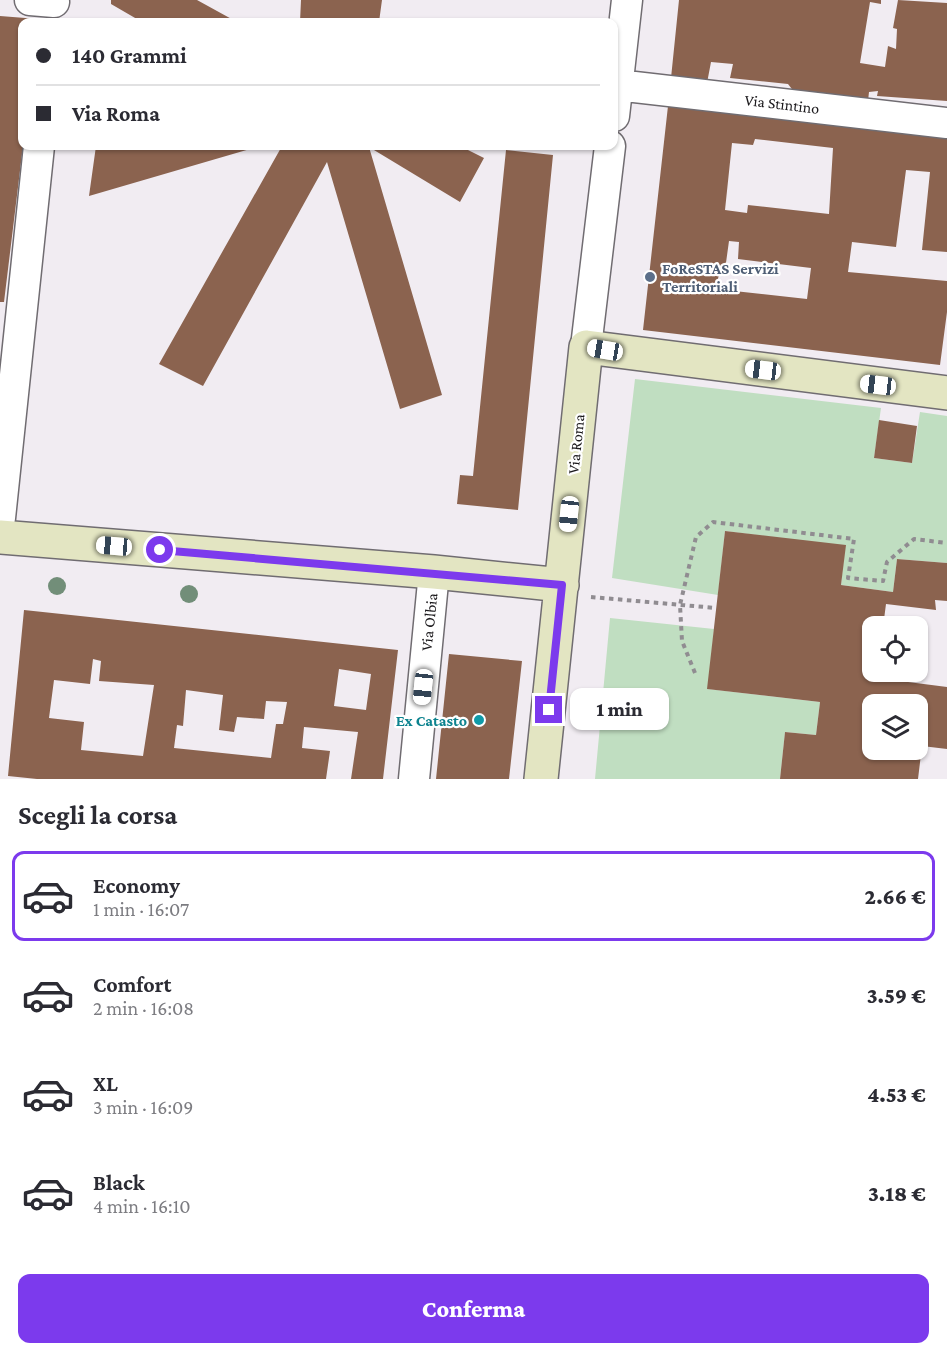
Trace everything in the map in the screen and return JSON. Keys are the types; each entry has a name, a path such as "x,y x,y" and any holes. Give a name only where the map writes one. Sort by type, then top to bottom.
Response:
{"street":[{"path":"618,76 627,0"},
{"name":"Via Stintino","path":"618,85 947,123"},
{"path":"0,518 39,150"},
{"name":"Via Roma","path":"542,779 586,347 610,150"},
{"path":"586,347 947,393"},
{"path":"0,537 434,572 561,590"},
{"name":"Via Olbia","path":"414,779 434,572"}],"path":[{"path":"695,673 682,641 680,605 696,537 713,522 854,539 848,578 883,581 887,562 914,539 947,543"},
{"path":"561,590 716,608"}],"green space":[{"path":"635,379 881,408 874,458 912,463 920,412 947,416 947,563 897,559 893,592 841,585 845,546 725,531 718,595 612,578"},
{"path":"610,618 714,629 708,689 820,702 816,735 785,732 780,779 595,779"}],"building":[{"path":"111,0 197,0 230,18 135,18 111,4"},
{"path":"301,0 382,0 380,18 300,18"},
{"path":"679,0 881,0 881,4 870,2 860,63 885,67 888,46 896,49 897,29 893,28 898,0 947,3 947,101 877,96 878,91 869,92 868,101 795,93 788,84 730,78 733,64 711,62 707,83 671,78"},
{"path":"0,16 25,18 18,18 18,150 23,150 4,302 0,302"},
{"path":"668,106 947,137 947,252 922,250 930,172 906,170 896,247 852,242 848,272 947,281 947,312 940,365 643,330","holes":["755,139 833,148 829,214 748,205 747,213 725,210 732,143 753,145","729,241 739,242 738,259 811,268 807,299 716,289 720,269 725,270"]},
{"path":"95,150 246,150 89,196"},
{"path":"280,150 370,150 442,395 400,409 327,162 203,386 159,364"},
{"path":"374,150 468,150 484,158 460,202"},
{"path":"506,150 553,155 518,510 457,504 460,475 473,476"},
{"path":"879,420 917,426 912,463 874,458"},
{"path":"725,531 846,545 841,585 893,592 897,559 947,563 947,601 935,600 936,610 886,604 884,616 862,616 862,682 908,682 947,687 947,749 928,747 928,694 862,694 862,760 920,760 918,779 780,779 785,732 816,735 820,702 707,689"},
{"path":"24,610 398,650 383,779 351,779 358,732 304,727 302,748 330,751 326,779 37,779 8,776","holes":["93,659 101,661 99,681 154,685 143,756 81,750 84,722 49,718 54,680 90,684","339,669 371,674 366,710 334,706","186,690 223,695 219,730 234,732 237,717 264,719 266,701 287,702 283,724 276,724 271,758 174,748 177,725 183,726"]},
{"name":"Ex Catasto","path":"449,654 522,661 509,779 436,779"}],"place":[{"name":"FoReSTAS Servizi Territoriali","path":"650,277"},
{"name":"Ex Catasto","path":"479,720"}],"route":[{"path":"160,550 434,572 562,585 549,710"}]}
